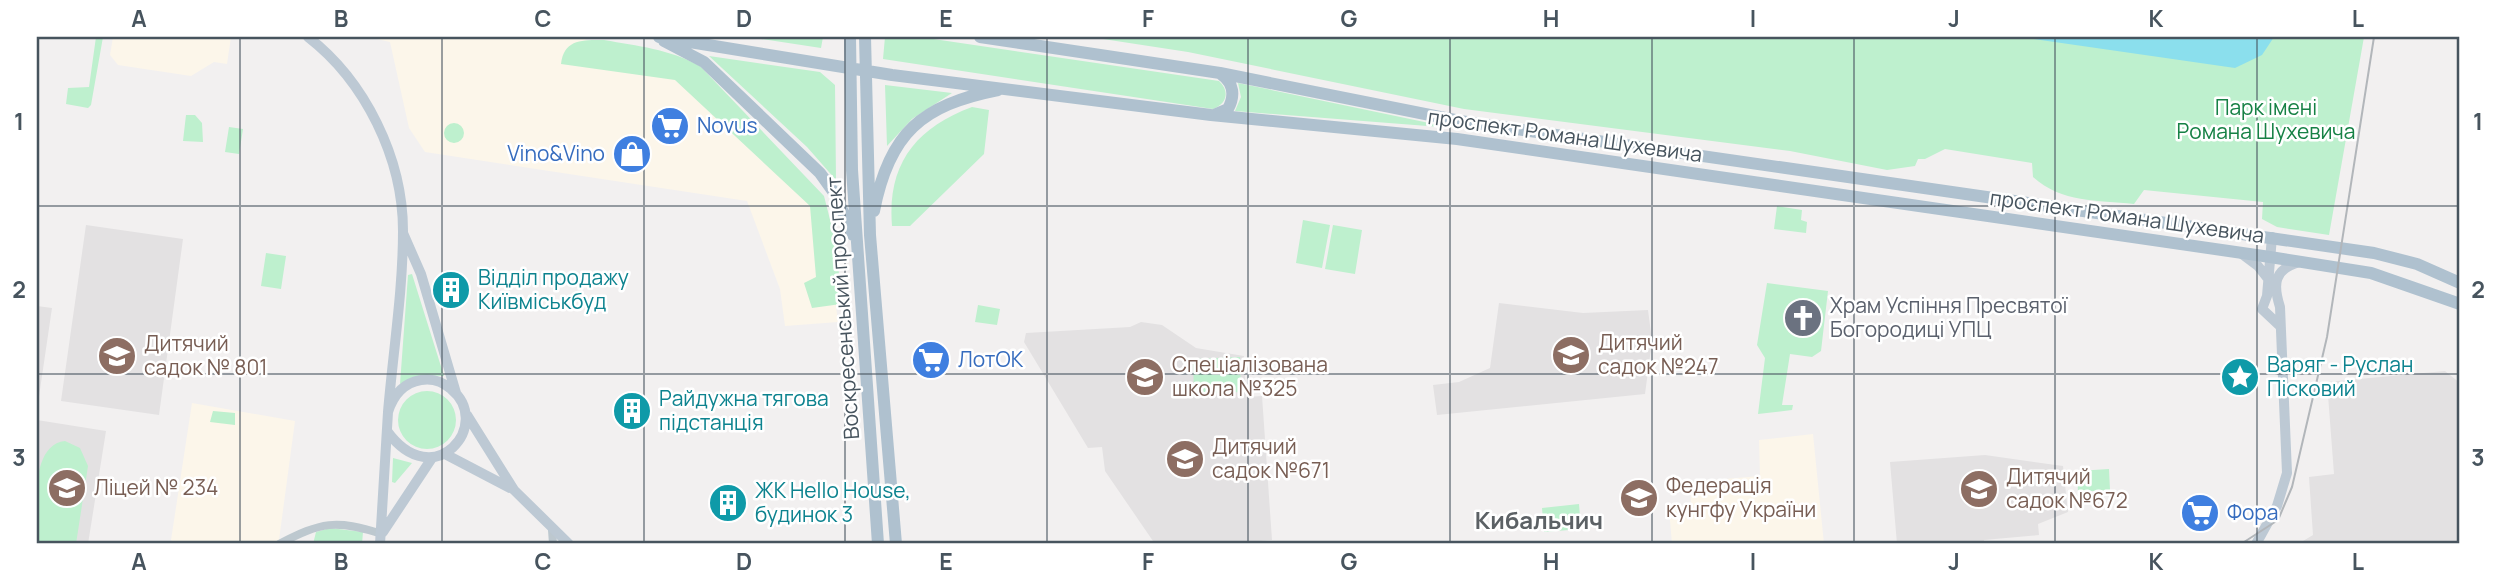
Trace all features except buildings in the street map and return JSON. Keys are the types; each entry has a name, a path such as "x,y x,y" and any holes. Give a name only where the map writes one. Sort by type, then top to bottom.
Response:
{"main road":[{"path":"654,37 704,62 820,173 835,194 858,248"},
{"name":"проспект Романа Шухевича","path":"659,37 849,68 1210,115 1457,139 2270,257 2392,278 2459,304"},
{"name":"Воскресенський проспект","path":"850,37 849,68 858,248 878,544"},
{"name":"Воскресенський проспект","path":"865,37 870,235 896,544"},
{"name":"проспект Романа Шухевича","path":"980,37 1220,74 1460,121 2397,257 2460,283"},
{"path":"1210,115 1228,109 1233,96 1230,83 1220,74"},
{"path":"870,235 880,178 890,156 909,131 926,116 962,97 1011,88"}],"street":[{"path":"308,37 338,63 357,87 381,132 394,174 403,231 381,539"},
{"path":"403,231 421,274 456,393 465,412 514,490 569,544"},
{"path":"2271,299 2269,280 2272,237"},
{"path":"2236,252 2253,262 2269,280"},
{"path":"2279,325 2267,316 2262,306 2271,299 2281,272 2300,262"},
{"path":"2256,544 2277,506 2287,473 2280,304 2271,299"},
{"path":"2267,316 2279,312"},
{"path":"388,412 400,390 422,380 435,380 456,393"},
{"path":"387,431 406,452 432,458 453,448 464,432 465,412"},
{"path":"445,454 514,490"},
{"path":"381,539 406,494 432,458"},
{"path":"279,544 320,525 363,528 381,539"},
{"path":"552,530 553,544"}],"shaded area":[{"path":"113,37 231,37 227,64 214,62 191,76 118,65 110,55"},
{"path":"368,37 582,37 593,45 670,57 823,206 838,322 785,326 780,289 747,201 425,152 409,128 390,42"},
{"name":"Дитячий садок № 801","path":"86,225 183,239 159,415 61,401"},
{"name":"Дитячий садок №247","path":"1499,303 1583,313 1648,310 1652,341 1645,394 1437,415 1433,385 1459,382 1490,368"},
{"path":"37,306 52,308 37,410"},
{"path":"1141,322 1162,325 1196,348 1244,356 1246,397 1262,396 1272,540 1218,544 1155,544 1105,471 1102,447 1088,448 1024,342 1026,333 1130,327"},
{"path":"2445,371 2460,383 2460,544 2298,544 2313,535 2309,477 2334,474 2327,382"},
{"path":"192,403 295,421 279,540 272,544 174,544 171,540"},
{"name":"Ліцей № 234","path":"37,420 106,431 88,544 37,544"},
{"path":"1813,434 1824,544 1672,544 1669,508 1691,506 1690,482 1760,476 1759,440"},
{"name":"Дитячий садок №672","path":"1985,455 2063,466 2068,512 2038,524 2039,535 1984,540 1984,544 1897,544 1890,462"}],"green space":[{"path":"96,37 103,37 91,105 88,108 66,104 68,88 89,87"},
{"path":"748,37 823,37 821,48"},
{"path":"885,37 920,37 1219,81 1226,93 1224,101 1213,109 883,59"},
{"name":"Парк імені Романа Шухевича","path":"1090,37 2364,37 2329,235 2277,227 2262,219 2263,202 2144,190 2134,204 2080,199 2056,192 2033,177 2032,163 1945,149 1925,159 1918,159 1915,166 1887,170 1790,151 1464,109 1188,52"},
{"path":"604,40 665,52 700,66 824,196 837,247 841,304 812,308 804,283 816,277 810,206 675,80 561,64 570,45 582,41"},
{"path":"709,56 820,72 835,85 836,180 807,147"},
{"path":"1238,83 1453,128 1235,111 1241,97"},
{"path":"885,85 952,93 912,119 887,146"},
{"path":"972,107 989,110 984,154 910,226 892,226 894,185 909,152 920,138 935,126"},
{"path":"186,115 195,115 202,123 203,142 183,141"},
{"path":"454,123 461,126 464,133 461,140 454,143 447,140 444,133 447,126"},
{"path":"229,127 243,129 239,154 225,152"},
{"path":"1777,206 1802,210 1801,220 1807,222 1806,233 1774,229"},
{"path":"1303,220 1330,225 1322,268 1296,263"},
{"path":"1333,225 1362,230 1355,274 1325,269"},
{"path":"266,253 286,256 281,289 261,286"},
{"path":"412,274 444,376 421,375 400,384 408,275"},
{"path":"1767,283 1828,291 1821,351 1812,357 1790,354 1782,405 1793,405 1792,410 1758,414 1765,358 1757,345"},
{"path":"978,305 1000,309 997,325 975,322"},
{"path":"1240,357 1241,392 1194,394 1193,359"},
{"path":"421,391 433,391 448,399 456,414 456,426 448,441 433,449 421,449 406,441 398,426 398,414 406,399"},
{"path":"213,411 235,413 235,425 210,422"},
{"name":"Ліцей № 234","path":"65,441 80,448 88,466 76,544 37,544 36,500 40,468 53,445"},
{"path":"393,458 412,463 395,483 392,482"},
{"path":"2109,469 2110,490 2078,492 2077,471"},
{"path":"1579,504 1581,529 1544,532 1542,508"},
{"path":"330,528 363,532 362,544 313,544 316,532"}],"water":[{"path":"2020,37 2274,37 2262,55 2235,68"}],"tram line":[{"path":"2241,544 2278,520 2292,487 2327,337 2374,37"}],"place":[{"name":"Novus","path":"670,126"},
{"name":"Vino&Vino","path":"632,154"},
{"name":"Відділ продажу Київміськбуд","path":"451,290"},
{"name":"Храм Успіння Пресвятої Богородиці УПЦ","path":"1803,318"},
{"name":"Дитячий садок №247","path":"1571,355"},
{"name":"Дитячий садок № 801","path":"117,356"},
{"name":"ЛотОК","path":"931,360"},
{"name":"Спеціалізована школа №325","path":"1145,377"},
{"name":"Варяг - Руслан Пісковий","path":"2240,377"},
{"name":"Райдужна тягова пiдстанцiя","path":"632,411"},
{"name":"Дитячий садок №671","path":"1185,459"},
{"name":"Ліцей № 234","path":"67,488"},
{"name":"Дитячий садок №672","path":"1979,489"},
{"name":"Федерація кунгфу України","path":"1639,498"},
{"name":"ЖК Hello House, будинок 3","path":"728,503"},
{"name":"Фора","path":"2200,513"}],"district":[{"name":"Кибальчич","path":"1539,521"}]}
